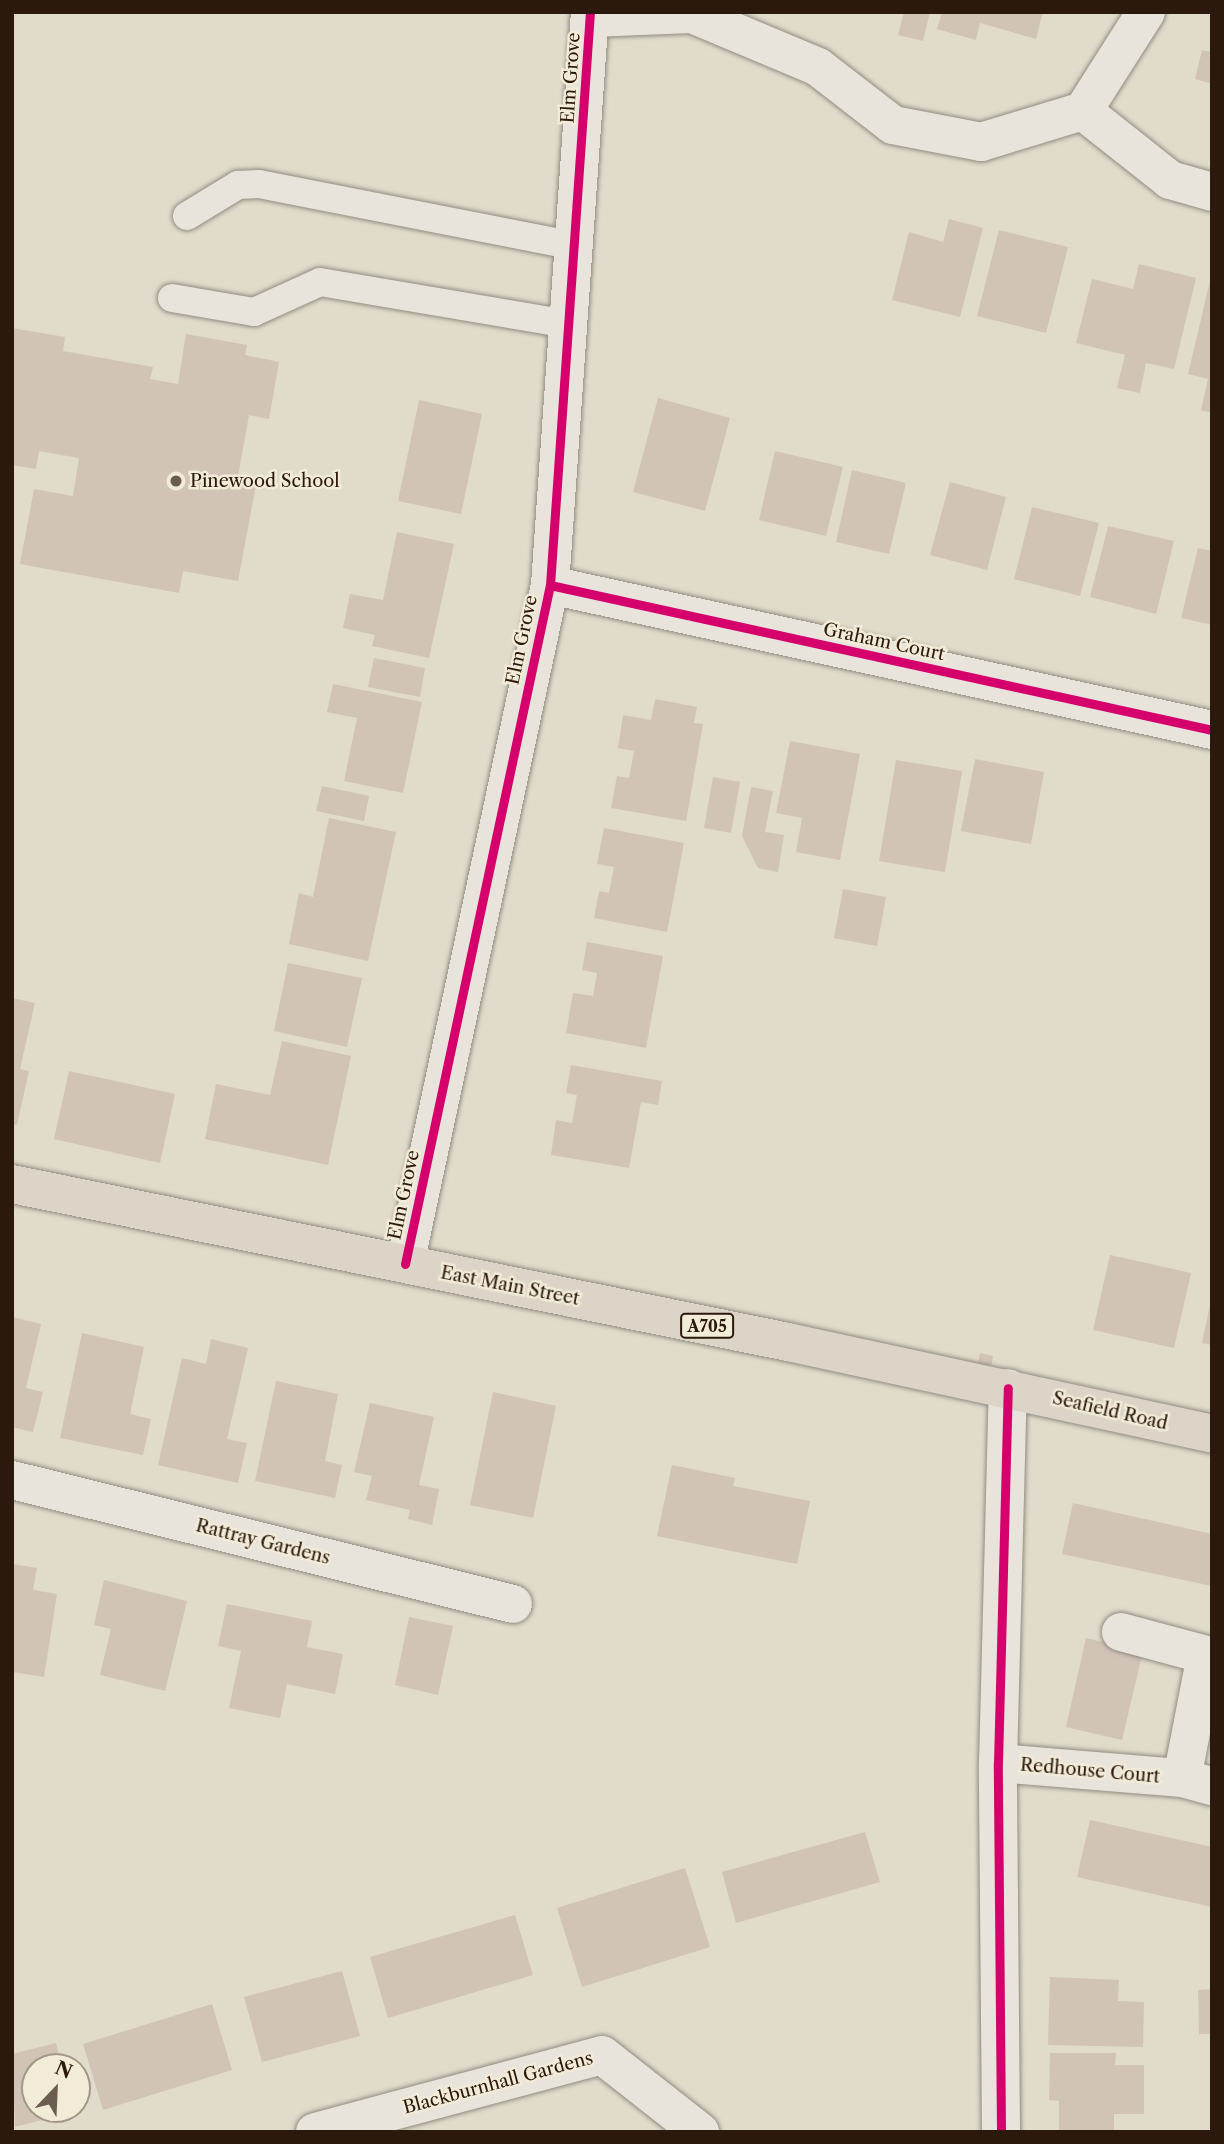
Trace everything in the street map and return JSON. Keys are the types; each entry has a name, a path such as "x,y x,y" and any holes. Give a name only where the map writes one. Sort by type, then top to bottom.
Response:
{"main road":[{"name":"East Main Street","path":"12,1184 1008,1388"},
{"name":"Seafield Road","path":"1008,1388 1212,1434"}],"street":[{"path":"590,15 692,14 818,67 893,125 981,142 1083,111 1146,12"},
{"name":"Elm Grove","path":"405,1264 550,585 590,15"},
{"path":"1083,111 1170,180 1212,192"},
{"name":"Graham Court","path":"550,585 1212,730"},
{"path":"1001,2132 999,1763 1008,1388"},
{"name":"Rattray Gardens","path":"12,1480 513,1604"},
{"name":"Redhouse Court","path":"999,1763 1197,1782 1206,1655 1121,1632"},
{"name":"Blackburnhall Gardens","path":"315,2132 602,2055 700,2132"}],"lane":[{"path":"187,216 238,185 259,184 574,246"},
{"path":"173,298 254,312 320,282 569,324"}],"building":[{"path":"904,12 930,12 923,41 898,35"},
{"path":"942,12 1043,12 1036,39 980,23 976,40 937,29"},
{"path":"1202,50 1212,52 1212,84 1195,79"},
{"path":"949,219 983,228 960,317 892,300 909,232 943,242"},
{"path":"999,230 1068,247 1046,333 977,316"},
{"path":"1139,264 1196,278 1174,369 1146,363 1140,393 1117,388 1125,355 1076,343 1092,279 1133,289"},
{"path":"1210,281 1212,413 1201,410 1208,379 1188,374"},
{"path":"12,328 65,337 63,351 153,367 150,379 178,384 186,334 247,345 245,355 279,362 269,419 249,415 237,482 256,485 238,581 183,571 179,593 20,564 34,489 73,496 79,458 39,451 36,469 12,465"},
{"path":"658,398 730,418 705,511 633,492"},
{"path":"419,400 482,414 461,514 398,501"},
{"path":"775,451 843,467 826,536 759,520"},
{"path":"852,470 906,483 889,554 836,542"},
{"path":"950,482 1006,497 987,570 930,555"},
{"path":"1032,507 1099,523 1080,596 1014,579"},
{"path":"1108,526 1174,541 1156,614 1090,597"},
{"path":"397,532 454,544 429,658 372,646 375,635 343,628 350,594 383,600"},
{"path":"1198,548 1212,551 1212,625 1181,618"},
{"path":"374,658 425,668 420,697 368,687"},
{"path":"333,684 422,702 403,793 344,781 357,718 327,712"},
{"path":"655,699 697,707 694,723 703,724 686,821 611,808 617,776 629,778 634,751 618,748 623,715 651,720"},
{"path":"790,741 860,754 840,860 796,852 802,818 776,813"},
{"path":"975,759 1044,772 1031,844 961,831"},
{"path":"896,760 962,771 945,872 879,861"},
{"path":"713,777 740,782 731,833 704,828"},
{"path":"322,786 369,796 364,821 316,811"},
{"path":"751,787 773,791 765,832 784,835 778,872 758,868 742,836"},
{"path":"329,818 396,832 368,961 289,944 299,893 313,897"},
{"path":"604,828 684,843 667,932 594,918 599,891 609,893 614,867 597,864"},
{"path":"843,889 886,897 877,946 834,938"},
{"path":"587,942 663,956 646,1048 566,1033 573,993 593,996 597,973 582,970"},
{"path":"288,963 362,978 347,1047 274,1031"},
{"path":"12,998 35,1003 20,1069 29,1071 17,1125 12,1124"},
{"path":"282,1041 351,1056 328,1165 205,1139 216,1084 270,1095"},
{"path":"571,1065 662,1081 658,1105 641,1102 629,1168 551,1155 556,1120 572,1123 577,1095 566,1093"},
{"path":"69,1071 175,1094 160,1163 54,1139"},
{"path":"1110,1255 1191,1273 1174,1348 1093,1330"},
{"path":"1212,1300 1212,1345 1202,1343"},
{"path":"12,1317 41,1324 26,1388 43,1392 33,1432 12,1427"},
{"path":"82,1333 144,1347 130,1414 151,1419 143,1455 60,1438"},
{"path":"211,1339 248,1348 227,1439 247,1443 238,1483 158,1465 182,1358 206,1364"},
{"path":"980,1353 993,1356 991,1366 978,1363"},
{"path":"276,1381 338,1394 325,1461 342,1465 335,1498 255,1481"},
{"path":"493,1392 556,1406 533,1518 470,1505"},
{"path":"370,1403 434,1417 419,1485 439,1489 432,1525 408,1519 410,1510 366,1500 372,1476 354,1472"},
{"path":"672,1465 735,1478 733,1486 810,1501 797,1564 657,1536"},
{"path":"1073,1503 1212,1534 1212,1586 1062,1554"},
{"path":"12,1564 37,1568 33,1590 57,1594 44,1677 12,1672"},
{"path":"104,1580 187,1601 165,1691 100,1675 111,1629 94,1625"},
{"path":"227,1604 312,1621 307,1647 343,1654 335,1694 287,1684 280,1718 229,1708 241,1651 218,1646"},
{"path":"409,1617 453,1626 438,1695 395,1685"},
{"path":"1086,1638 1143,1651 1122,1740 1066,1727"},
{"path":"1090,1820 1212,1847 1212,1907 1077,1877"},
{"path":"865,1832 880,1882 736,1923 722,1872"},
{"path":"685,1868 710,1947 582,1987 557,1908"},
{"path":"515,1915 533,1975 388,2018 370,1957"},
{"path":"342,1971 360,2036 262,2062 244,1997"},
{"path":"1050,1977 1119,1980 1118,2001 1144,2002 1143,2047 1048,2045"},
{"path":"1212,1989 1212,2034 1199,2034 1198,1990"},
{"path":"212,2004 232,2070 103,2110 91,2070 91,2053 86,2053 83,2044"},
{"path":"56,2043 58,2053 21,2053 21,2123 30,2123 15,2127 12,2054"},
{"path":"1050,2053 1116,2053 1115,2065 1144,2065 1144,2114 1114,2114 1114,2132 1059,2132 1059,2101 1049,2100"}],"cycle path":[{"path":"405,1264 550,585 590,12"},
{"path":"550,585 1212,730"},
{"path":"1001,2132 998,1763 1008,1388"}],"place":[{"name":"Pinewood School","path":"176,481"}]}
